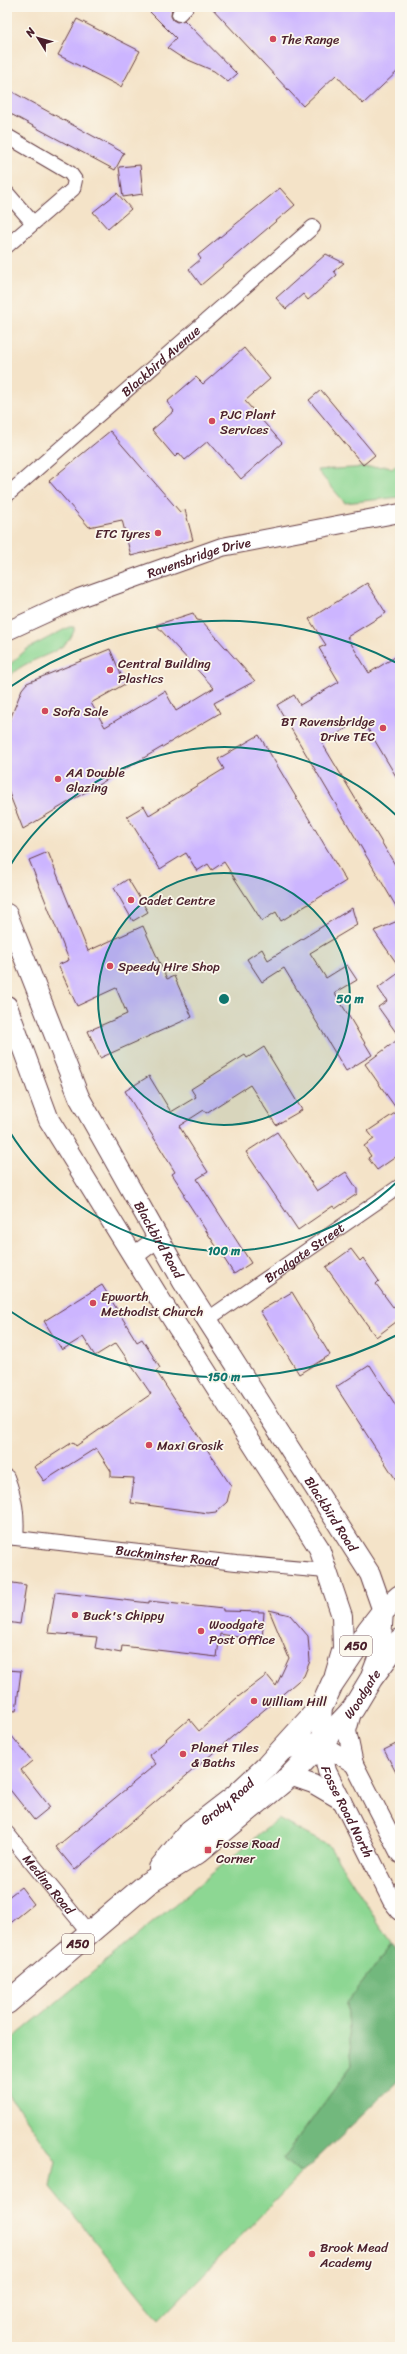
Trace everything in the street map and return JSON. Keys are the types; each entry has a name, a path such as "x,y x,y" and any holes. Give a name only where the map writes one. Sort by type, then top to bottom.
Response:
{"main road":[{"name":"Blackbird Road","path":"7,914 79,1097 183,1282 370,1574 383,1611 380,1653 371,1679"},
{"path":"7,1006 49,1120 319,1548 342,1616 343,1648 328,1694"},
{"name":"A50","path":"328,1694 369,1629 383,1611 400,1596"},
{"name":"Woodgate","path":"321,1744 353,1709 371,1679 400,1640"},
{"name":"Groby Road","path":"7,2003 90,1934 148,1883 190,1831 234,1797 280,1752 328,1694"},
{"name":"Groby Road","path":"148,1883 197,1853 290,1776 321,1744"}],"street":[{"path":"7,136 70,172 75,180 73,189 7,246"},
{"path":"7,193 33,223"},
{"name":"Blackbird Avenue","path":"7,495 313,227"},
{"name":"Ravensbridge Drive","path":"7,631 79,598 222,547 400,513"},
{"name":"Bradgate Street","path":"208,1319 400,1186"},
{"path":"134,1256 158,1238"},
{"path":"7,1476 15,1498 18,1517 11,1537"},
{"name":"Buckminster Road","path":"11,1537 236,1563 326,1570"},
{"name":"Fosse Road North","path":"328,1694 321,1744 327,1771 392,1901 400,1911"},
{"name":"Fosse Road North","path":"353,1709 347,1731 354,1764 400,1854"},
{"path":"280,1752 310,1742 321,1744 354,1764"},
{"path":"290,1776 312,1784 342,1802"},
{"name":"Medina Road","path":"7,1833 90,1934"}],"green space":[{"path":"400,461 400,497 345,503 317,470 388,466 392,469"},
{"path":"69,627 74,627 74,631 69,640 61,647 23,666 14,672 7,680 7,667 27,649"},
{"path":"278,1819 329,1846 392,1944 347,2003 352,2065 283,2159 301,2174 159,2320 51,2187 56,2161 7,2092 7,2043"},
{"path":"392,1944 400,1953 400,2079 301,2174 283,2159 352,2065 347,2003"}],"building":[{"path":"145,7 172,7 171,16 173,20 177,22 184,20 237,74 228,82 214,71 179,56 167,48 176,38"},
{"path":"211,7 400,7 400,69 363,104 336,75 303,106"},
{"path":"77,19 140,51 121,87 58,55"},
{"path":"7,89 124,153 115,170 7,112"},
{"path":"140,165 143,194 123,197 119,167"},
{"path":"280,188 295,205 201,285 189,269 201,259 198,255"},
{"path":"117,193 131,209 108,229 93,212"},
{"path":"326,254 344,263 334,271 337,275 308,300 303,294 286,309 276,298"},
{"name":"PJC Plant Services","path":"244,348 270,379 245,401 282,443 241,479 208,441 185,460 179,453 175,457 152,430 174,411 167,402 196,377 203,384"},
{"path":"321,390 375,455 363,465 309,400"},
{"path":"110,431 180,512 185,510 193,540 131,556 122,520 89,527 49,481"},
{"path":"367,583 386,613 347,637 369,673 400,654 400,783 362,719 322,743 400,873 400,913 277,705 294,695 300,705 339,682 319,648 326,645 309,619"},
{"path":"193,613 197,620 202,621 255,681 214,703 220,713 23,829 7,788 7,727 22,689 27,683 110,649 125,684 91,703 105,727 165,691 176,711 214,688 156,625"},
{"path":"259,735 346,881 281,921 276,912 262,921 224,862 212,870 208,864 197,871 186,853 160,869 127,816 144,806 149,815 224,769 218,759"},
{"path":"48,852 88,951 143,926 167,979 174,976 192,1017 100,1058 88,1031 127,1014 116,988 77,1006 58,965 69,960 29,860"},
{"name":"Cadet Centre","path":"128,879 148,912 133,921 114,888"},
{"path":"352,908 357,925 310,953 326,978 347,965 357,980 335,993 372,1055 346,1071 284,968 262,982 247,959 262,949 268,960"},
{"path":"400,920 400,968 374,931"},
{"path":"400,972 400,1038 378,1007 387,1001 378,988"},
{"path":"400,1038 400,1154 377,1170 368,1158 371,1156 364,1146 374,1139 368,1131 398,1111 365,1064"},
{"path":"264,1047 302,1110 276,1125 250,1085 206,1113 204,1110 179,1126 208,1172 197,1179 251,1263 234,1274 183,1195 185,1194 172,1174 175,1172 125,1091 149,1076 171,1112 196,1097 191,1089 245,1055 247,1058"},
{"path":"277,1132 317,1191 346,1172 357,1189 357,1194 335,1209 333,1206 298,1230 246,1152"},
{"path":"351,1249 360,1261 363,1258 379,1281 376,1284 393,1307 400,1302 400,1319 376,1337 326,1267"},
{"name":"Maxi Grosik","path":"102,1285 137,1342 142,1339 151,1353 160,1368 156,1371 231,1486 227,1502 216,1512 208,1513 131,1503 134,1478 111,1477 111,1471 96,1448 44,1481 34,1467 73,1442 76,1446 151,1394 116,1343 95,1356 83,1337 62,1350 44,1321"},
{"path":"292,1292 330,1355 299,1374 260,1311"},
{"path":"370,1365 400,1412 400,1486 336,1387"},
{"path":"7,1582 26,1585 20,1624 7,1622"},
{"path":"55,1592 149,1603 149,1601 223,1609 223,1611 264,1612 262,1641 220,1634 217,1657 122,1646 121,1653 95,1648 97,1637 48,1633"},
{"path":"269,1610 290,1615 308,1636 310,1661 304,1676 75,1870 56,1847 156,1764 149,1755 167,1740 166,1739 189,1719 199,1731 238,1697 267,1675 276,1686 289,1658"},
{"path":"7,1670 21,1671 16,1711 7,1710"},
{"path":"7,1730 32,1761 21,1770 50,1807 34,1820 7,1786"},
{"path":"400,1742 400,1780 384,1750"},
{"path":"21,1887 34,1904 7,1926 7,1898"}],"place":[{"name":"The Range","path":"273,39"},
{"name":"PJC Plant Services","path":"212,421"},
{"name":"ETC Tyres","path":"158,533"},
{"name":"Central Building Plastics","path":"110,670"},
{"name":"Sofa Sale","path":"45,711"},
{"name":"BT Ravensbridge Drive TEC","path":"383,728"},
{"name":"AA Double Glazing","path":"58,779"},
{"name":"Cadet Centre","path":"131,900"},
{"name":"Speedy Hire Shop","path":"110,966"},
{"name":"Epworth Methodist Church","path":"93,1303"},
{"name":"Maxi Grosik","path":"149,1445"},
{"name":"Buck's Chippy","path":"75,1615"},
{"name":"Woodgate Post Office","path":"201,1631"},
{"name":"William Hill","path":"254,1701"},
{"name":"Planet Tiles & Baths","path":"183,1754"},
{"name":"Fosse Road Corner","path":"208,1850"},
{"name":"Brook Mead Academy","path":"312,2254"}]}
